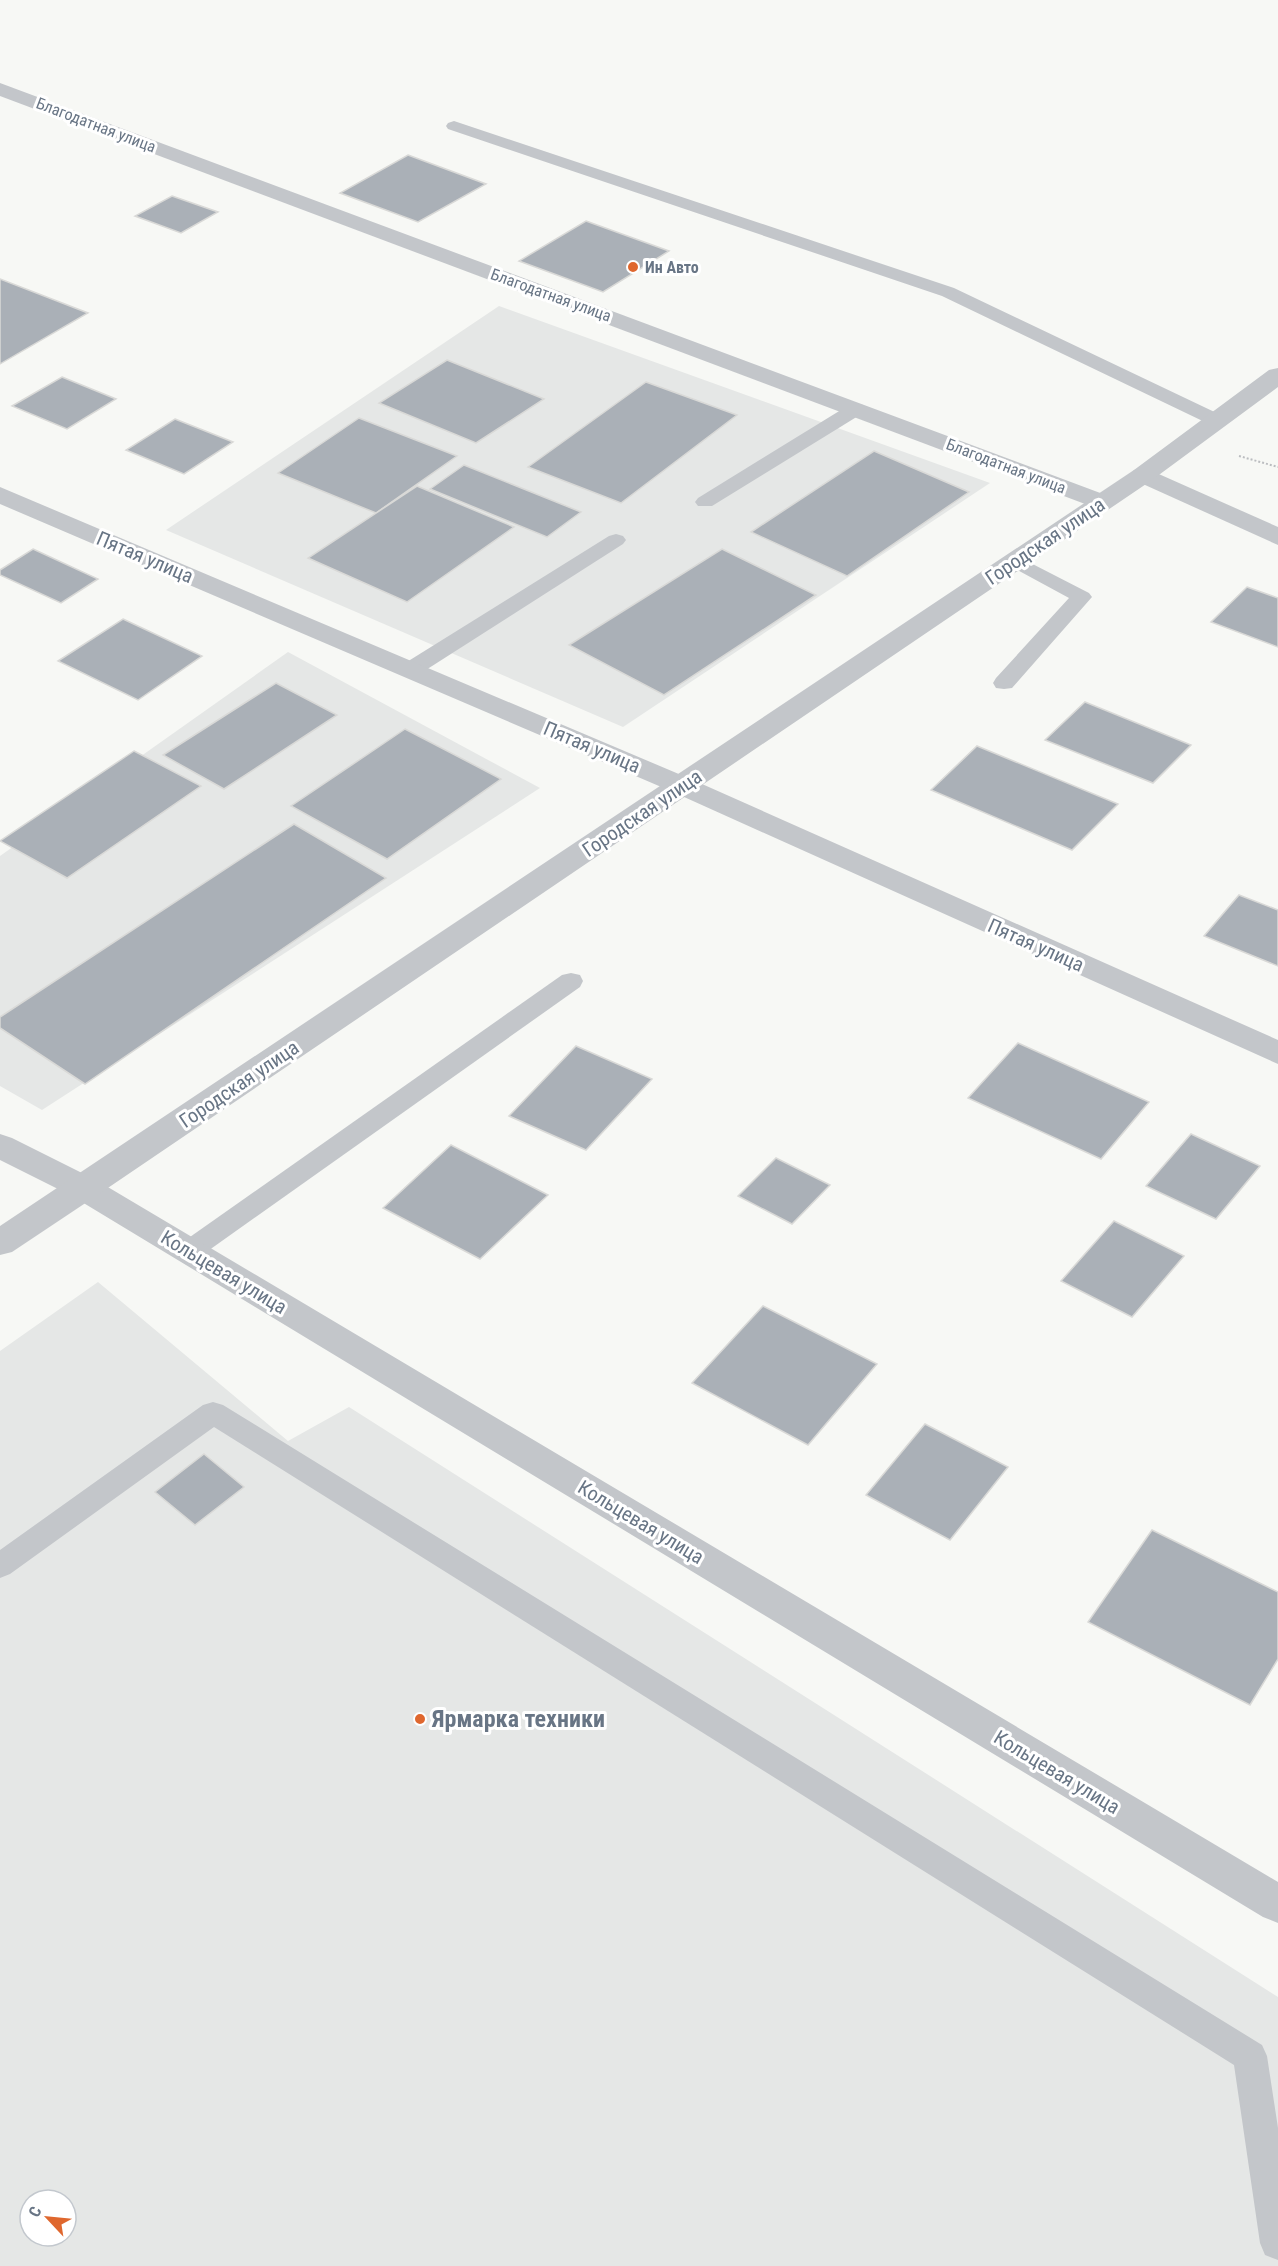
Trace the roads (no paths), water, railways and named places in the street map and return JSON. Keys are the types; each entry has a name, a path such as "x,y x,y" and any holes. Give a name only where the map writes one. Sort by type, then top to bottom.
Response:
{"street":[{"name":"Благодатная улица","path":"0,89 1102,502"},
{"name":"Городская улица","path":"0,1243 1143,475 1278,375"},
{"path":"1143,475 1278,537"},
{"name":"Пятая улица","path":"0,495 683,786 1278,1053"},
{"name":"Кольцевая улица","path":"0,1146 84,1188 1278,1904"}],"lane":[{"path":"454,126 948,292 1218,421"},
{"path":"705,502 856,409"},
{"path":"410,670 616,540"},
{"path":"1004,683 1082,597 1015,561"},
{"path":"189,1251 571,981"},
{"path":"0,1566 213,1413 1250,2056 1278,2243"}],"place":[{"name":"Ин Авто","path":"633,267"},
{"name":"Ярмарка техники","path":"420,1719"}]}
